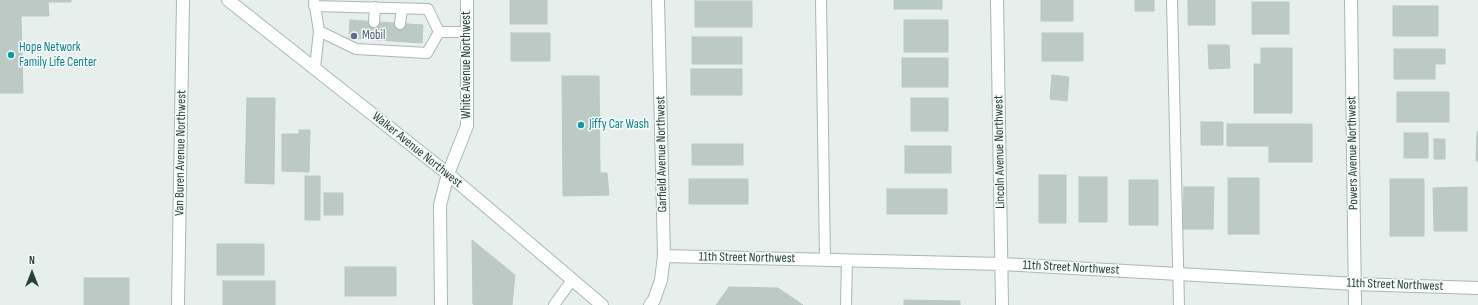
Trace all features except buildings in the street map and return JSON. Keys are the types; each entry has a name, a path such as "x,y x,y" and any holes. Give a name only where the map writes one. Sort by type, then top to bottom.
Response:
{"street":[{"name":"Van Buren Avenue Northwest","path":"178,305 183,0"},
{"name":"Walker Avenue Northwest","path":"228,0 448,174 602,305"},
{"name":"White Avenue Northwest","path":"448,174 467,126 467,0"},
{"name":"Garfield Avenue Northwest","path":"650,305 654,300 661,280 664,256 658,0"},
{"name":"Lincoln Avenue Northwest","path":"997,0 1002,305"},
{"name":"Powers Avenue Northwest","path":"1351,0 1355,305"},
{"path":"441,305 440,205 448,174"},
{"name":"11th Street Northwest","path":"664,256 1002,264 1355,284 1478,288"}],"lane":[{"path":"821,0 826,260"},
{"path":"1172,0 1179,305"},
{"path":"315,68 319,31 314,3 402,9 428,9 439,32"},
{"path":"374,22 375,7"},
{"path":"400,24 402,9"},
{"path":"319,31 356,49 371,50 394,47 427,53 439,32"},
{"path":"439,32 468,32"},
{"path":"371,50 372,40"},
{"path":"846,305 847,260"},
{"path":"554,305 572,280"}],"place":[{"name":"Mobil","path":"354,36"},
{"name":"Hope Network Family Life Center","path":"11,55"},
{"name":"Jiffy Car Wash","path":"581,125"}]}
